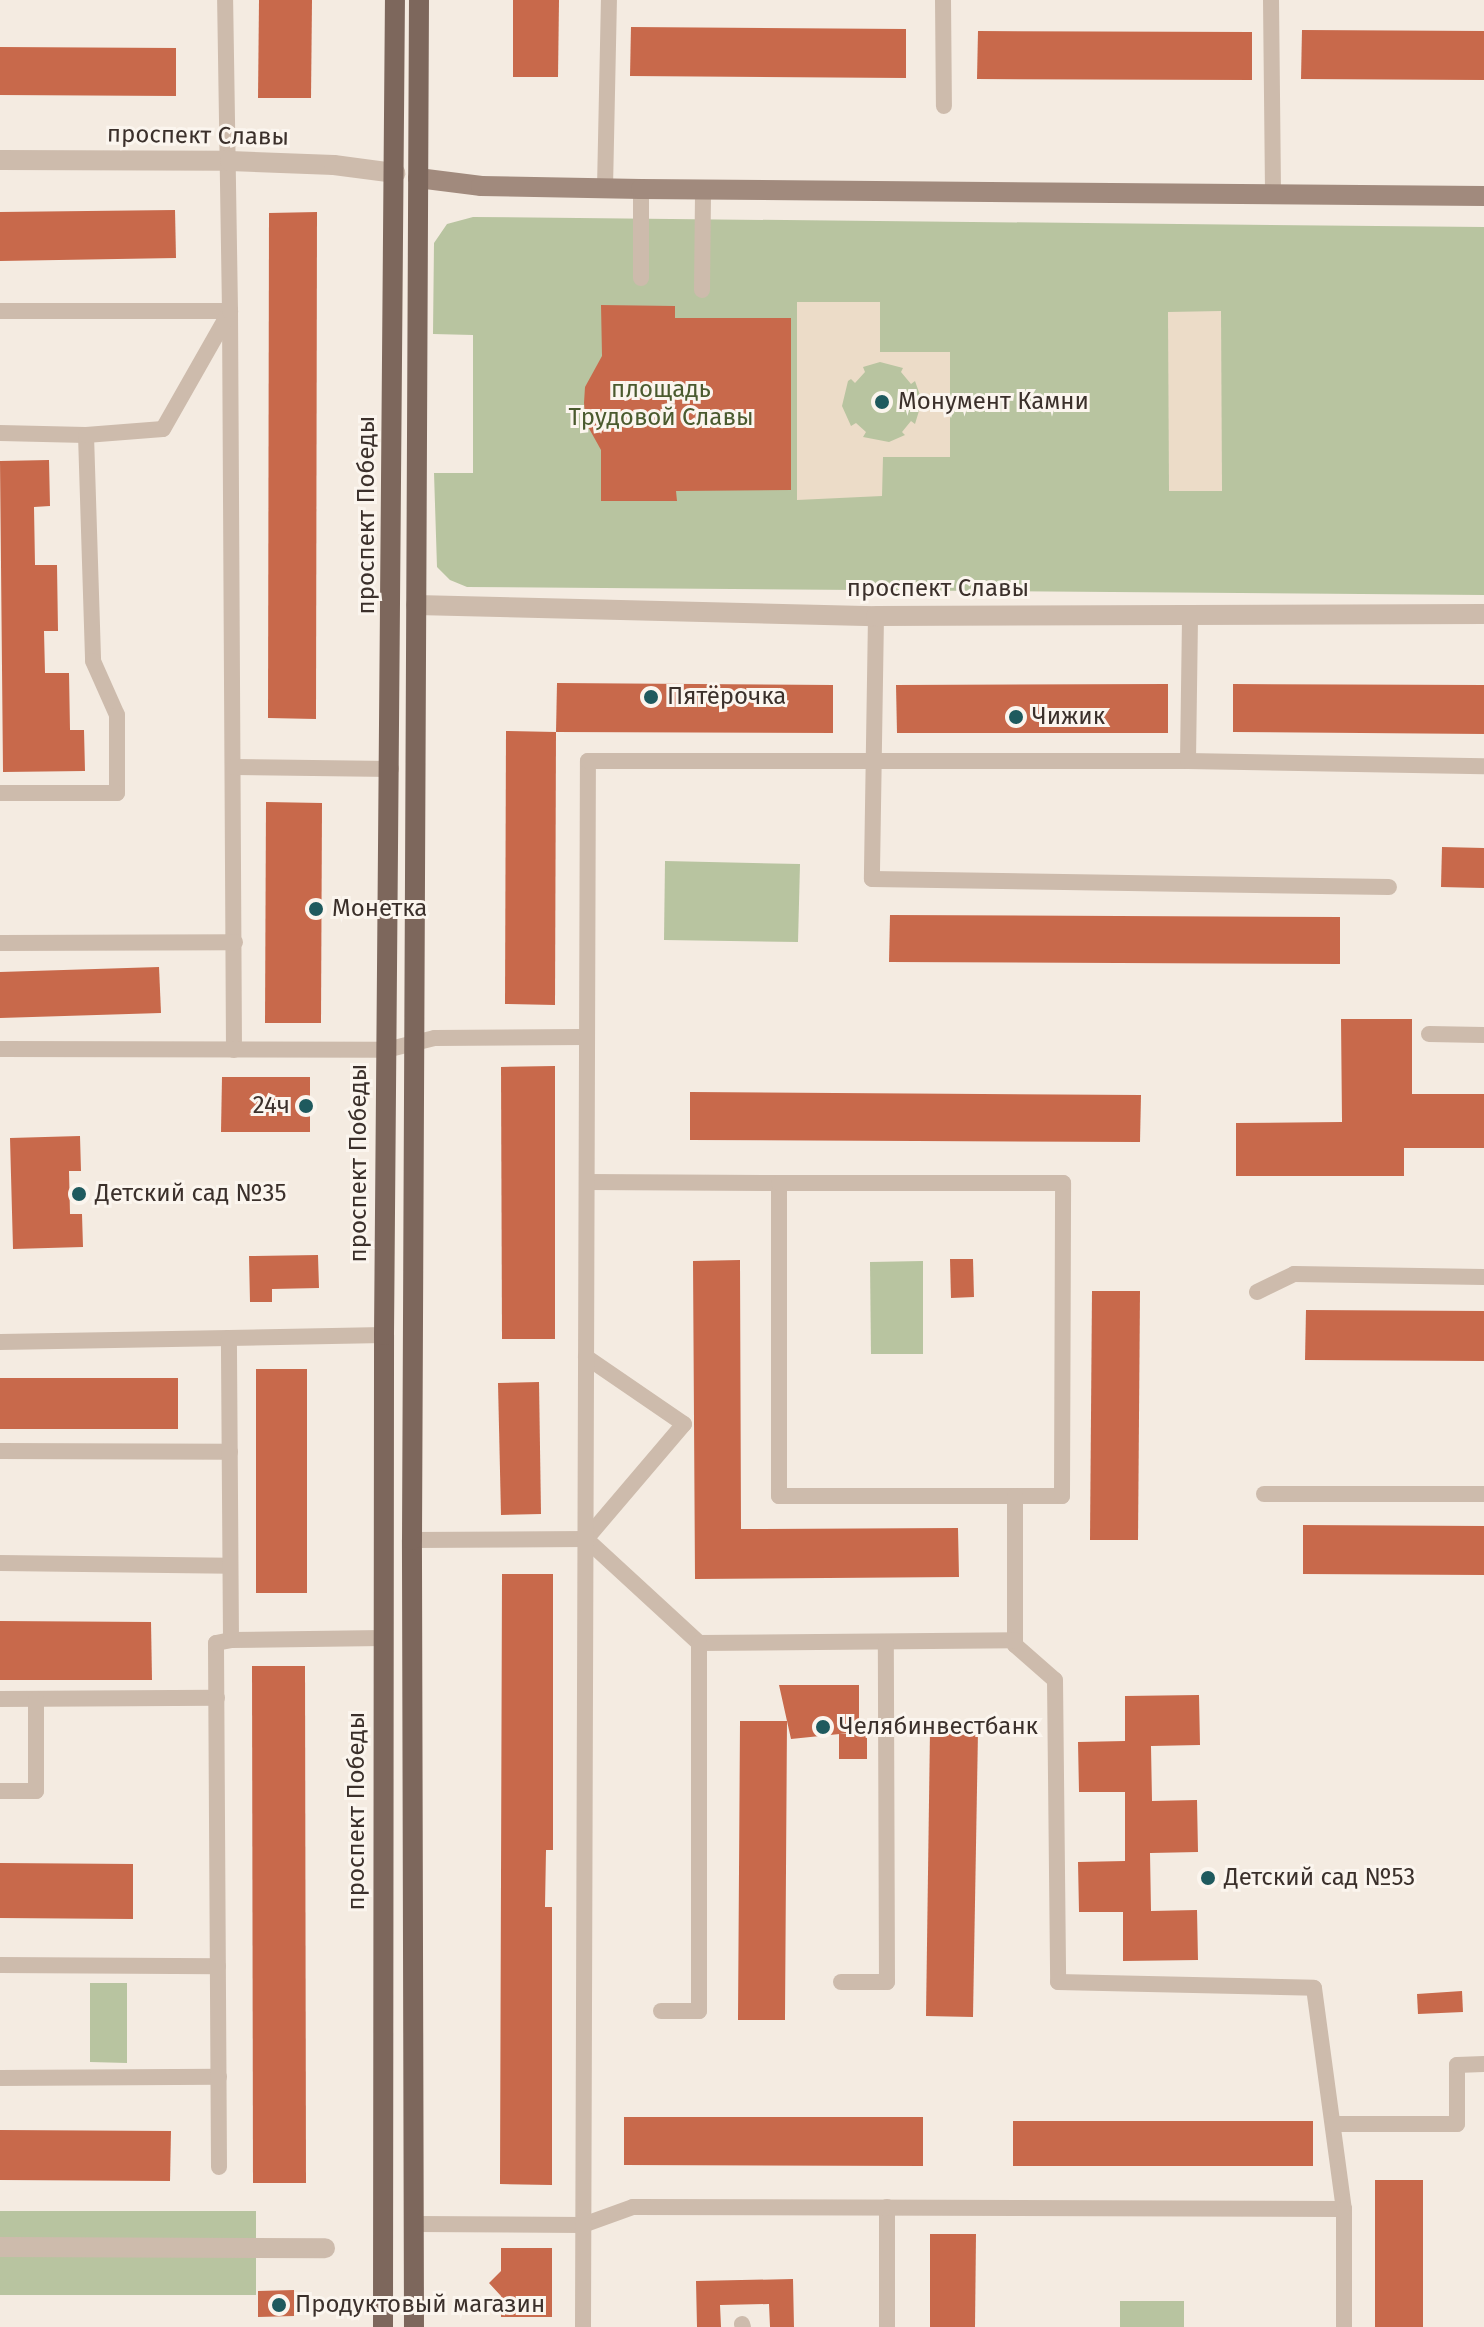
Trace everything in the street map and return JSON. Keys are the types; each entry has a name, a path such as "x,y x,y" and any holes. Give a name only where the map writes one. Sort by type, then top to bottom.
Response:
{"main road":[{"name":"проспект Победы","path":"383,2327 384,1335 395,0"},
{"name":"проспект Победы","path":"414,2327 412,1540 419,0"},
{"path":"395,173 481,186 1484,196"},
{"name":"проспект Славы","path":"392,606 416,605"}],"street":[{"name":"проспект Славы","path":"0,160 230,161 334,165 395,173"},
{"name":"проспект Славы","path":"416,605 876,616 1484,614"},
{"path":"0,2247 325,2248"}],"lane":[{"path":"225,0 230,161 234,1050"},
{"path":"605,188 609,0"},
{"path":"943,0 944,106"},
{"path":"1271,0 1273,196"},
{"path":"702,290 703,188"},
{"path":"641,189 641,278"},
{"path":"0,311 230,311"},
{"path":"0,433 86,435 163,429 230,311"},
{"path":"0,793 117,793 117,715 93,661 86,435"},
{"path":"1188,761 1190,615"},
{"path":"876,616 872,879 1389,887"},
{"path":"583,2327 587,1182 584,1037 588,761 1188,761 1484,766"},
{"path":"234,767 391,769"},
{"path":"0,943 235,942"},
{"path":"1429,1034 1484,1035"},
{"path":"0,1049 386,1050 435,1038 584,1037"},
{"path":"587,1182 1063,1183 1062,1496 779,1496 779,1183"},
{"path":"1257,1292 1294,1274 1484,1277"},
{"path":"0,1342 384,1335"},
{"path":"229,1338 231,1640"},
{"path":"586,1357 684,1424 586,1539"},
{"path":"0,1451 230,1452"},
{"path":"1264,1494 1484,1494"},
{"path":"1015,1496 1015,1645 1055,1680 1058,1982 1314,1988 1344,2209 1344,2327"},
{"path":"412,1540 586,1539 699,1643 1015,1640"},
{"path":"0,1563 230,1566"},
{"path":"219,2167 216,1643 231,1640 383,1638"},
{"path":"841,1982 887,1982 886,1642"},
{"path":"661,2011 699,2011 699,1643"},
{"path":"0,1699 217,1698"},
{"path":"0,1791 36,1791 36,1699"},
{"path":"0,1965 218,1966"},
{"path":"1333,2124 1457,2124 1457,2065 1484,2064"},
{"path":"0,2078 219,2077"},
{"path":"415,2224 583,2225 633,2207 1344,2209"},
{"path":"887,2207 887,2327"}],"green space":[{"name":"площадь Трудовой Славы","path":"473,217 1484,227 1484,595 467,587 450,580 437,567 434,473 473,473 473,335 433,334 434,243 447,224"},
{"path":"665,861 800,864 798,942 664,940"},
{"path":"923,1261 923,1354 871,1354 870,1262"},
{"path":"90,1983 127,1983 127,2063 90,2062"},
{"path":"0,2211 256,2211 256,2295 0,2295"},
{"path":"1120,2301 1184,2301 1184,2327 1120,2327"}],"shaded area":[{"path":"797,302 880,302 880,352 950,352 950,457 883,457 882,496 797,500","holes":["880,362 903,368 901,372 911,384 915,381 922,401 915,424 911,421 902,432 905,435 889,442 863,437 866,432 856,423 851,426 842,406 848,381 851,379 855,383 865,372 863,367"]},
{"path":"1221,311 1222,491 1169,491 1168,312"}],"building":[{"path":"259,0 312,0 311,98 258,98"},
{"path":"513,0 559,0 558,77 513,77"},
{"path":"631,27 906,29 906,78 630,76"},
{"path":"1302,30 1484,31 1484,80 1301,79"},
{"path":"978,31 1252,32 1252,80 977,79"},
{"path":"0,47 176,48 176,96 0,95"},
{"path":"175,210 176,258 0,261 0,212"},
{"path":"317,212 316,719 268,718 269,213"},
{"path":"601,305 675,306 675,318 791,318 791,490 676,491 677,501 601,501 601,450 586,423 584,403 585,387 602,356"},
{"path":"49,460 50,506 34,507 35,565 57,565 58,631 44,631 45,673 69,673 70,730 84,730 85,771 3,772 0,461"},
{"path":"557,683 833,685 833,733 556,732"},
{"path":"1168,684 1168,733 897,733 896,685"},
{"path":"1233,684 1484,685 1484,734 1233,732"},
{"path":"506,731 556,732 555,1005 505,1004"},
{"path":"266,802 322,803 321,1023 265,1023"},
{"path":"1442,847 1484,848 1484,888 1441,887"},
{"path":"890,915 1340,917 1340,964 889,962"},
{"path":"159,967 161,1013 0,1018 0,972"},
{"path":"1341,1019 1412,1019 1412,1094 1484,1094 1484,1148 1404,1148 1404,1176 1236,1176 1236,1123 1342,1122"},
{"path":"555,1066 555,1339 502,1339 501,1067"},
{"path":"222,1077 310,1077 310,1132 221,1132"},
{"path":"690,1092 1141,1095 1140,1142 690,1140"},
{"path":"80,1136 81,1171 69,1171 70,1214 82,1214 83,1247 13,1249 10,1138"},
{"path":"318,1255 319,1288 272,1289 272,1302 250,1302 249,1256"},
{"path":"950,1259 973,1259 974,1297 951,1298"},
{"path":"740,1260 741,1529 958,1528 959,1577 695,1579 693,1261"},
{"path":"1092,1291 1140,1291 1138,1540 1090,1540"},
{"path":"1306,1310 1484,1311 1484,1361 1305,1360"},
{"path":"256,1369 307,1369 307,1593 256,1593"},
{"path":"0,1378 178,1378 178,1429 0,1429"},
{"path":"539,1382 541,1514 501,1515 498,1383"},
{"path":"1303,1525 1484,1526 1484,1575 1303,1574"},
{"path":"502,1574 553,1574 553,1850 546,1850 545,1907 552,1907 552,2185 500,2184"},
{"path":"0,1621 151,1622 152,1680 0,1680"},
{"path":"252,1666 305,1666 306,2183 253,2183"},
{"name":"Челябинвестбанк","path":"779,1685 859,1685 859,1732 791,1739"},
{"path":"1199,1695 1200,1745 1151,1746 1152,1801 1197,1800 1198,1852 1150,1853 1151,1911 1197,1910 1198,1960 1123,1961 1123,1912 1079,1912 1078,1862 1125,1861 1125,1792 1079,1792 1078,1742 1125,1741 1125,1696"},
{"path":"740,1721 787,1721 785,2020 738,2020"},
{"path":"930,1730 978,1731 973,2017 926,2016"},
{"path":"839,1734 867,1734 867,1759 839,1759"},
{"path":"0,1863 133,1864 133,1919 0,1918"},
{"path":"1462,1991 1463,2012 1418,2014 1417,1994"},
{"path":"624,2117 923,2117 923,2166 624,2165"},
{"path":"1013,2121 1313,2121 1313,2166 1013,2166"},
{"path":"0,2130 171,2131 170,2181 0,2180"},
{"path":"1375,2180 1423,2180 1423,2327 1375,2327"},
{"path":"930,2234 976,2234 975,2327 930,2327"},
{"path":"501,2248 552,2248 552,2317 501,2317 501,2296 489,2283 501,2271"},
{"path":"793,2279 794,2327 770,2327 769,2304 720,2305 721,2327 697,2327 696,2281"},
{"path":"294,2290 294,2316 258,2317 258,2291"}],"place":[{"name":"Монумент Камни","path":"882,402"},
{"name":"Пятёрочка","path":"651,697"},
{"name":"Чижик","path":"1016,717"},
{"name":"Монетка","path":"316,909"},
{"name":"24ч","path":"306,1106"},
{"name":"Детский сад №35","path":"79,1194"},
{"name":"Челябинвестбанк","path":"823,1727"},
{"name":"Детский сад №53","path":"1208,1878"},
{"name":"Продуктовый магазин","path":"279,2305"}]}
